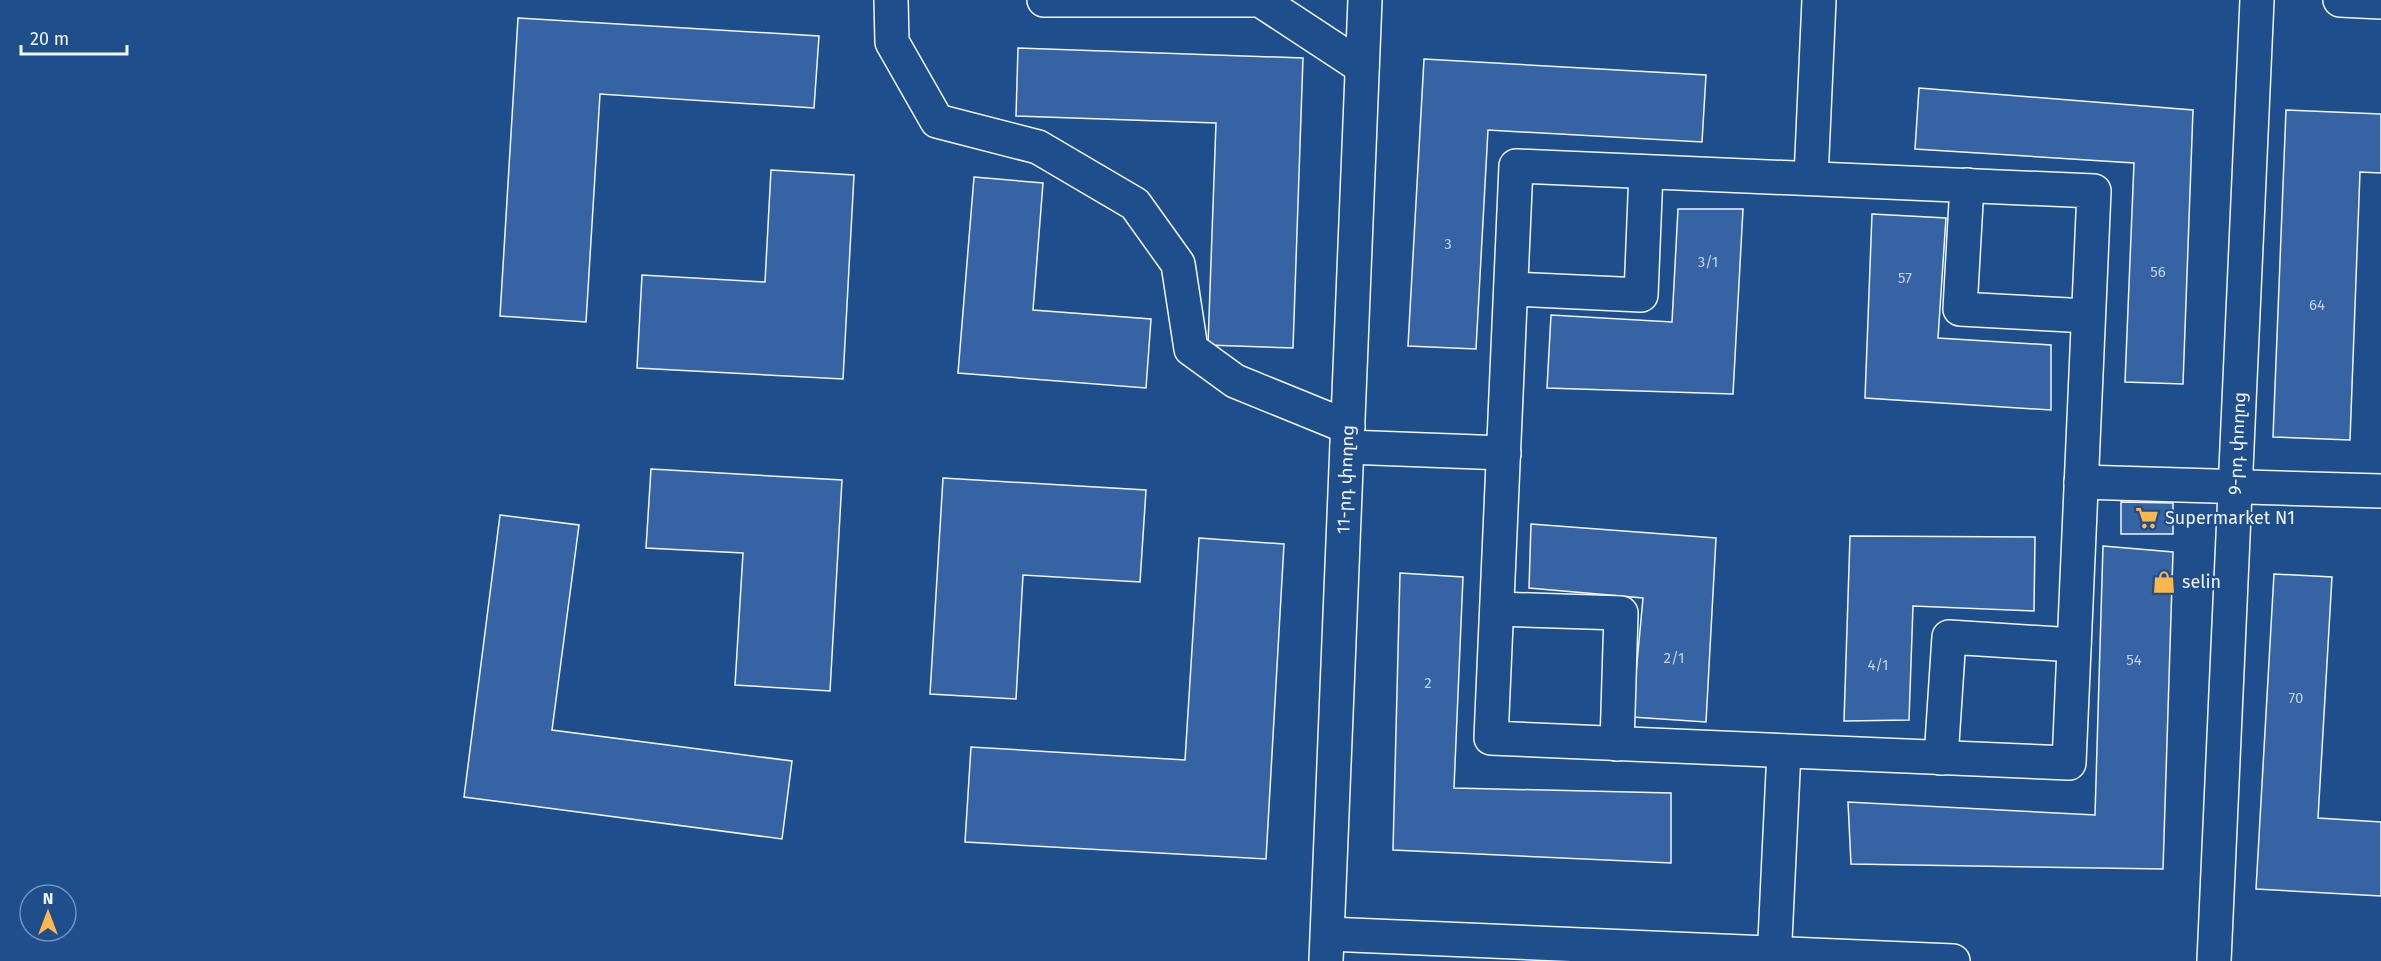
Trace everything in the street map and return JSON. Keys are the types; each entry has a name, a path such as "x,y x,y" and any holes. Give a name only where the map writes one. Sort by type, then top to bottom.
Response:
{"street":[{"path":"891,0 892,42 937,121 1038,147 1135,204 1178,264 1191,349 1235,381 1348,437 1504,453"},
{"path":"1044,0 1260,0 1362,67"},
{"name":"11-րդ փողոց","path":"1327,947 1365,0"},
{"path":"1811,178 1819,0"},
{"name":"9-րդ փողոց","path":"2214,961 2257,0"},
{"path":"2340,0 2381,2"},
{"path":"1516,166 1811,178 2094,190 2069,763 1491,738 1516,166"},
{"path":"1510,289 1641,295 1646,172"},
{"path":"1967,185 1960,309 2088,316"},
{"path":"2081,482 2381,491"},
{"path":"1497,609 1621,613 1617,744"},
{"path":"1941,758 1949,637 2074,645"},
{"path":"1774,957 1784,751"},
{"path":"1327,947 1953,961"}],"building":[{"path":"518,18 819,36 814,108 600,94 586,322 500,316"},
{"path":"1018,48 1303,58 1293,348 1208,345 1216,123 1016,116"},
{"path":"1424,59 1706,75 1702,142 1488,130 1476,349 1408,346"},
{"path":"1919,88 2193,110 2183,384 2125,382 2134,163 1915,149"},
{"path":"2286,110 2381,114 2381,173 2360,172 2350,440 2273,437"},
{"path":"771,170 854,175 843,379 637,368 642,275 765,282"},
{"path":"974,177 1043,183 1033,310 1151,319 1146,388 958,373"},
{"path":"1678,209 1743,209 1733,394 1547,388 1551,315 1672,322"},
{"path":"1872,214 1946,218 1938,338 2051,345 2051,410 1865,398"},
{"path":"651,469 842,480 830,691 735,685 743,553 646,548"},
{"path":"943,478 1146,490 1140,582 1023,575 1016,699 930,694"},
{"name":"Supermarket N1","path":"2121,502 2173,503 2173,534 2121,534"},
{"path":"500,515 579,525 552,730 792,761 782,839 464,797"},
{"path":"1531,524 1716,538 1706,722 1632,717 1643,598 1529,588"},
{"path":"1850,536 2035,537 2034,611 1913,606 1909,720 1844,721"},
{"path":"1199,538 1284,544 1266,859 965,842 971,747 1185,760"},
{"path":"2103,546 2173,552 2163,869 1851,864 1848,802 2095,815"},
{"path":"1400,573 1463,577 1454,788 1671,793 1671,863 1393,850"},
{"path":"2274,574 2332,577 2318,818 2381,822 2381,896 2256,889"}],"place":[{"name":"Supermarket N1","path":"2147,518"},
{"name":"selin","path":"2164,582"}]}
